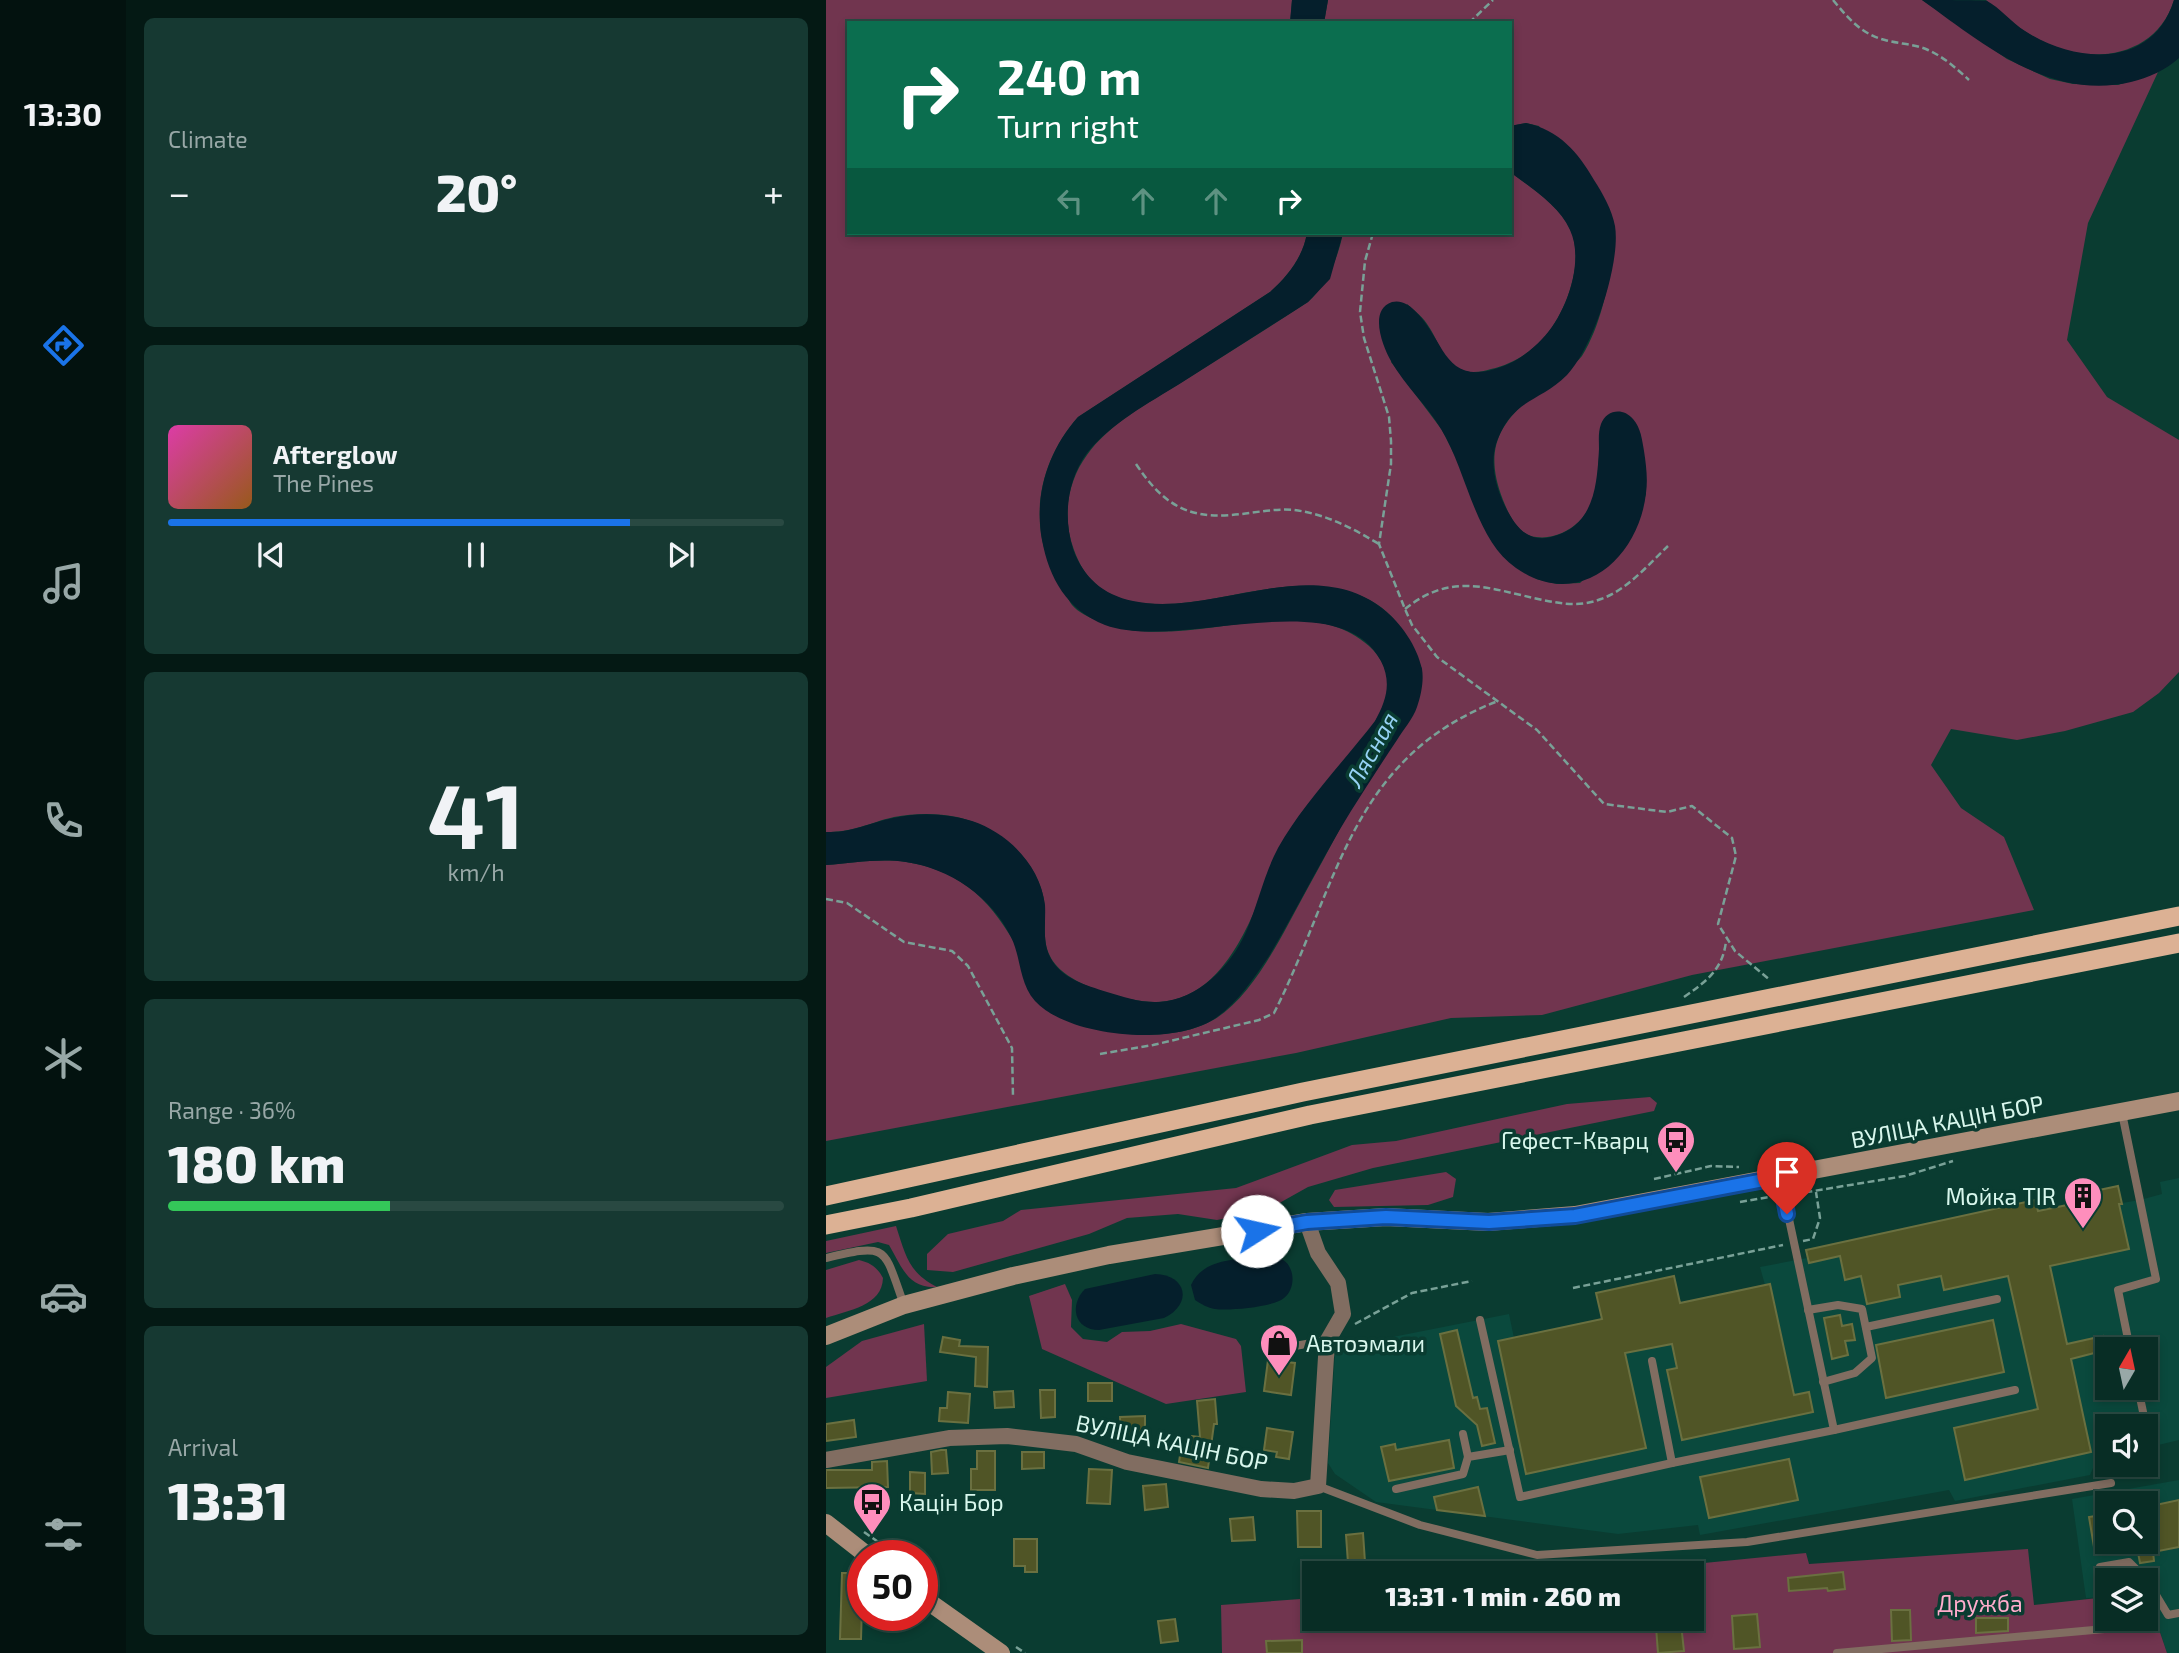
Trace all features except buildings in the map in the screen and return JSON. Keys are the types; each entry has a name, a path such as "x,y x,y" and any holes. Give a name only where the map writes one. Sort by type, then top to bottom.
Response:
{"highway":[{"path":"826,1196 1303,1092 2179,916"},
{"path":"826,1225 911,1208 1310,1115 2179,943"}],"main road":[{"name":"ВУЛІЦА КАЦІН БОР","path":"826,1336 904,1305 1013,1276 1109,1255 1307,1222 1386,1217 1489,1222 1575,1216 2179,1101"},
{"path":"826,1523 848,1540"},
{"path":"938,1608 1001,1653"}],"street":[{"path":"1307,1222 1318,1253 1338,1283 1343,1314 1328,1340 1318,1486"},
{"name":"ВУЛІЦА КАЦІН БОР","path":"826,1460 949,1438 1007,1436 1076,1444 1127,1462 1261,1489 1294,1491 1318,1486"}],"lane":[{"path":"2122,1112 2156,1279 2118,1290 2128,1337"},
{"path":"1780,1177 1834,1430"},
{"path":"826,1258 867,1248 880,1252 888,1260 904,1305"},
{"path":"1866,1327 1997,1299"},
{"path":"1808,1310 1838,1304 1862,1309 1866,1327 1871,1358 1855,1373 1823,1382"},
{"path":"1480,1320 1520,1497 2015,1390"},
{"path":"1296,1346 1328,1340"},
{"path":"1652,1360 1672,1463"},
{"path":"1396,1489 1463,1474 1468,1457 1462,1434"},
{"path":"1468,1457 1510,1450"},
{"path":"1318,1486 1420,1525 1536,1555 1747,1542 2111,1483"},
{"path":"2100,1567 2129,1562 2147,1580 2168,1615 2179,1613"},
{"path":"1837,1653 1903,1651 2095,1630"}],"path":[{"path":"1471,21 1487,2 1493,0"},
{"path":"1833,0 1862,31 1884,40 1929,51 1949,62 1969,80"},
{"path":"1372,235 1366,261 1360,312 1364,338 1389,417 1391,441 1391,464 1379,544 1418,634 1437,657 1537,730 1604,804 1667,812 1692,806 1732,838 1736,856 1718,924 1726,940 1760,973 1794,994"},
{"path":"1136,464 1169,503 1187,511 1228,515 1270,510 1308,512 1346,525 1379,544"},
{"path":"1405,609 1432,591 1463,585 1558,603 1589,603 1615,593 1668,546"},
{"path":"1100,1054 1153,1045 1259,1020 1274,1013 1346,846 1381,787 1397,766 1432,735 1467,713 1498,701"},
{"path":"826,899 847,903 904,942 952,951 968,966 1012,1048 1013,1097"},
{"path":"1679,1001 1717,970 1722,961 1726,940"},
{"path":"1654,1179 1711,1167 1743,1167"},
{"path":"1573,1288 1759,1249"},
{"path":"1352,1326 1412,1293 1472,1281"}],"shaded area":[{"path":"2179,1178 2179,1440 2158,1445 2158,1414 2095,1414 2095,1463 2090,1475 1955,1501 1949,1490 1700,1535 1698,1525 1618,1534 1376,1502 1335,1474 1328,1463 1335,1354 1342,1347 1509,1314 1514,1338 1765,1285 1760,1267 1807,1258 1806,1250 2035,1200 2038,1211 2101,1197 2122,1203 2162,1194 2160,1182"},
{"path":"2179,1480 2179,1653 2167,1653 2158,1626 2158,1568 2095,1568 2095,1598 2086,1598 2072,1499 2095,1495 2095,1554 2158,1554 2158,1491 2117,1491"}],"green space":[{"path":"826,0 1292,0 1290,21 847,21 847,235 1306,235 1294,266 1270,292 1078,417 1059,443 1046,472 1040,502 1041,534 1050,564 1070,602 1077,610 1096,620 1128,630 1162,632 1270,621 1304,621 1336,627 1364,642 1380,660 1387,677 1385,700 1377,718 1295,822 1247,928 1229,958 1205,984 1174,1000 1156,1002 1113,995 1082,983 1057,966 1047,949 1044,900 1033,871 1013,846 987,828 957,817 918,814 826,832"},
{"path":"1328,0 1922,0 2007,59 2050,79 2073,84 2118,85 2158,72 2088,223 2067,340 2107,397 2179,440 2179,672 2159,693 2133,712 2065,731 2017,740 1951,729 1931,765 1961,808 2004,837 2034,910 1692,975 1542,1015 1451,1018 1296,1053 826,1141 826,865 876,861 906,862 936,869 960,882 981,898 998,917 1050,1013 1088,1027 1155,1035 1197,1027 1215,1019 1229,1008 1266,963 1422,669 1396,621 1376,604 1350,592 1296,586 1162,604 1135,602 1114,596 1090,578 1078,560 1070,538 1068,501 1075,477 1087,455 1117,424 1308,302 1321,288 1331,270 1342,235 1512,235 1512,173 1560,213 1575,244 1574,273 1565,303 1542,340 1505,365 1479,372 1464,371 1449,361 1427,324 1407,304 1391,362 1442,430 1453,452 1536,579 1557,584 1580,583 1635,530 1646,494 1640,433 1599,456 1595,490 1588,510 1573,527 1555,536 1535,537 1521,531 1508,511 1496,479 1494,460 1496,444 1502,430 1511,417 1537,392 1579,359 1589,344 1602,306 1614,254 1539,126 1526,123 1512,126 1512,21 1324,21"},
{"path":"1986,0 2174,0 2166,18 2155,32 2141,43 2108,54 2089,54 2071,52 2034,37"},
{"path":"1650,1097 1657,1103 1654,1111 1373,1168 1308,1187 1265,1211 1217,1220 1178,1214 1127,1218 1089,1234 953,1272 927,1270 927,1254 948,1234 1003,1221 1021,1210 1236,1188 1352,1145 1396,1141 1567,1104"},
{"path":"1446,1172 1456,1179 1453,1197 1428,1205 1334,1207 1329,1200 1335,1190"},
{"path":"896,1226 909,1262 920,1275 937,1287 927,1287 912,1280 889,1245 878,1242 826,1253 826,1241"},
{"path":"859,1260 870,1264 883,1278 877,1295 863,1306 826,1318 826,1270"},
{"path":"1065,1284 1072,1300 1071,1327 1083,1339 1107,1342 1122,1332 1150,1331 1181,1324 1236,1339 1241,1346 1246,1392 1166,1404 1042,1349 1029,1296"},
{"path":"924,1324 927,1381 826,1398 826,1367 862,1341"},
{"name":"Дружба","path":"2028,1549 2034,1605 2095,1598 2095,1631 2158,1631 2158,1626 2167,1653 1222,1653 1221,1605 1302,1599 1302,1631 1704,1631 1704,1563 1806,1553 1809,1564"}],"water":[{"path":"1292,0 1328,0 1324,21 1290,21"},
{"path":"1922,0 1987,1 2020,28 2045,42 2089,54 2111,54 2131,49 2149,39 2164,22 2174,0 2179,0 2179,58 2156,73 2131,82 2101,86 2073,83 2045,76 2019,65"},
{"path":"1526,123 1538,126 1558,137 1574,152 1601,191 1609,208 1615,226 1616,242 1603,304 1577,362 1557,384 1518,409 1502,429 1493,464 1500,495 1522,531 1540,538 1565,532 1585,515 1590,503 1597,477 1599,433 1603,419 1615,412 1629,415 1638,426 1643,443 1646,493 1641,517 1632,538 1618,557 1602,571 1583,581 1562,584 1539,580 1516,568 1502,556 1481,523 1450,446 1435,420 1391,361 1384,347 1379,320 1385,306 1392,302 1404,303 1425,322 1456,366 1467,371 1482,372 1518,359 1551,329 1571,288 1574,243 1570,230 1559,213 1512,174 1512,126"},
{"name":"Лясная","path":"1306,235 1342,235 1330,279 1308,302 1131,414 1107,432 1087,453 1075,475 1069,499 1068,524 1073,549 1082,568 1095,583 1112,594 1133,601 1164,604 1196,601 1293,586 1325,586 1355,593 1390,615 1412,644 1423,674 1418,702 1410,720 1340,829 1269,956 1225,1011 1199,1026 1151,1035 1097,1030 1072,1023 1051,1014 1035,1001 1023,978 1011,937 993,909 981,897 953,878 922,865 876,861 826,865 826,832 852,829 903,816 932,814 952,816 985,826 1010,842 1037,877 1045,905 1046,945 1055,965 1067,976 1107,992 1146,1002 1173,1000 1200,988 1232,957 1246,932 1278,848 1299,816 1379,714 1387,684 1381,661 1360,638 1330,625 1255,623 1173,631 1136,631 1105,625 1092,619 1070,602 1055,580 1042,540 1040,507 1051,459 1078,417 1270,292 1294,265"},
{"path":"1262,1256 1277,1257 1291,1270 1291,1288 1284,1298 1261,1306 1230,1309 1212,1308 1195,1300 1191,1285 1196,1276 1204,1270 1222,1262"},
{"path":"1155,1274 1174,1279 1182,1291 1179,1305 1164,1318 1099,1330 1084,1326 1079,1321 1077,1302 1085,1289"}],"place":[{"name":"Гефест-Кварц","path":"1676,1174"},
{"name":"Мойка TIR","path":"2083,1230"},
{"name":"Автоэмали","path":"1279,1377"},
{"name":"Кацін Бор","path":"872,1536"}],"route":[{"path":"1257,1231 1307,1222 1386,1217 1489,1222 1575,1216 1780,1177 1787,1214"}]}
